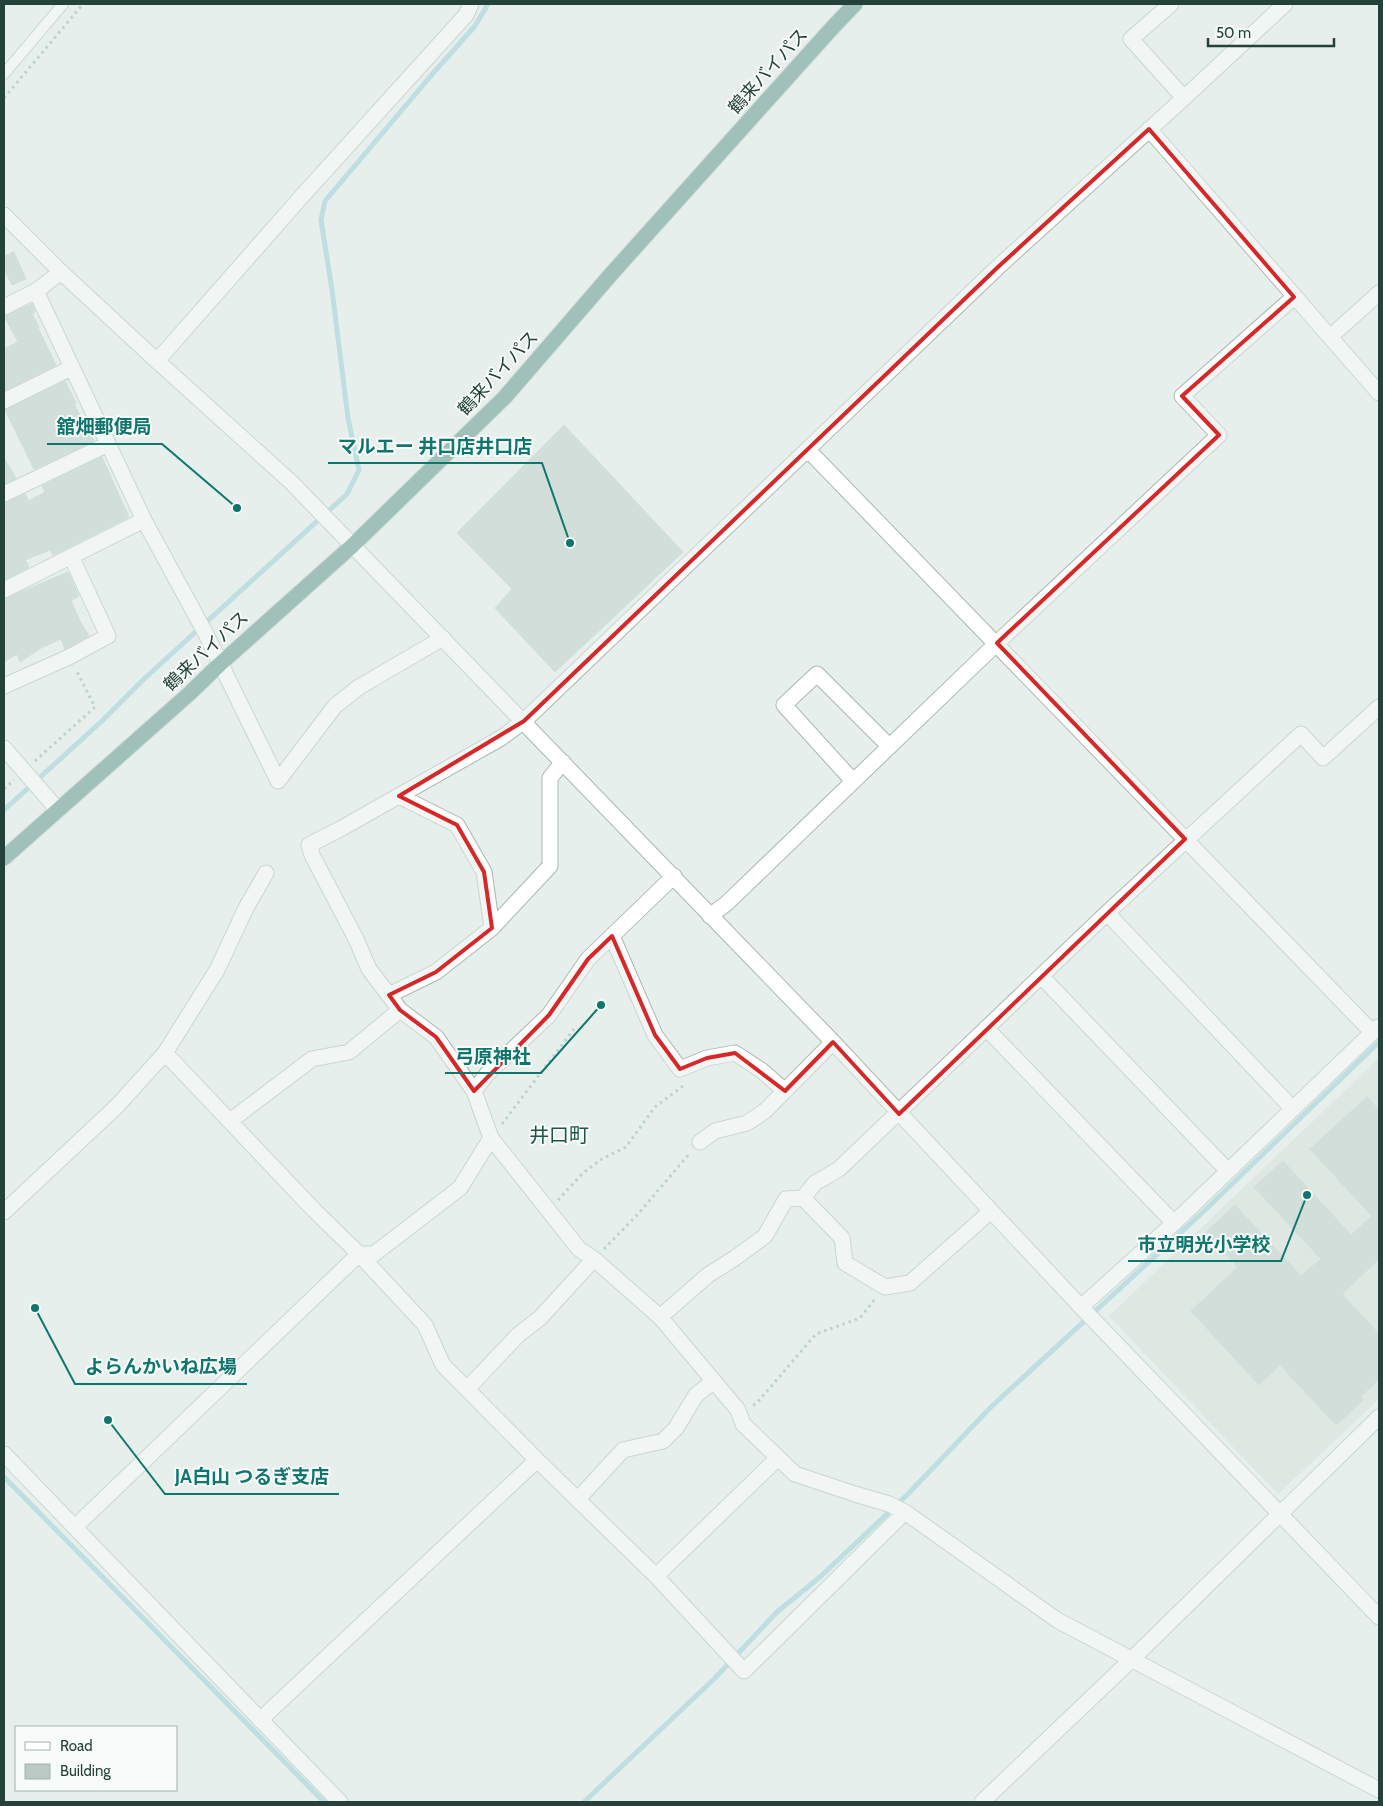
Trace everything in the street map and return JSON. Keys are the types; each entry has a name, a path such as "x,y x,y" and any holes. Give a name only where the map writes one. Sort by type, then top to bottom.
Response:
{"highway":[{"name":"鶴来バイパス","path":"4,858 352,546 505,397 613,272 833,26 856,4"}],"street":[{"path":"157,361 303,195 466,15 471,4"},
{"path":"1171,4 1131,39 1184,98"},
{"path":"1285,4 998,267 524,721 501,738 309,845 312,855 356,939 369,969 400,1010 436,1037 474,1091 491,1138 579,1249 594,1259 660,1316 738,1410 744,1424 795,1474 898,1508 1057,1620 1379,1790"},
{"path":"1149,129 1379,392"},
{"path":"4,215 61,272 291,482 834,1042 898,1114 992,1211 1087,1314 1379,1617"},
{"path":"4,307 36,292 61,272"},
{"path":"36,292 144,520 201,625 278,782 335,706 359,687 443,638"},
{"path":"1330,337 1379,293"},
{"path":"710,916 727,903 997,643 1220,435 1182,396 1294,297"},
{"path":"4,401 71,368"},
{"path":"4,494 108,444"},
{"path":"808,450 1186,840 1376,1029 1174,1223 1087,1314"},
{"path":"4,590 144,520"},
{"path":"4,686 108,636 71,556"},
{"path":"853,781 784,706 817,674 889,746"},
{"path":"660,1316 708,1275 765,1236 786,1199 803,1198 815,1183 839,1169 1041,976 1301,734 1323,758 1379,707"},
{"path":"4,748 58,810"},
{"path":"389,995 436,972 492,928 550,866 550,778 563,762"},
{"path":"399,796 457,825 484,872 492,928"},
{"path":"4,1212 117,1106 165,1053 217,970 246,908 266,873"},
{"path":"474,1091 487,1074 549,1015 588,959 674,876"},
{"path":"1108,913 1293,1109"},
{"path":"612,936 655,1035 680,1068 706,1058 735,1053 761,1070 785,1091"},
{"path":"1041,976 1228,1172"},
{"path":"230,1121 312,1059 349,1052 400,1010"},
{"path":"986,1028 1174,1223"},
{"path":"700,1142 715,1131 747,1123 765,1111 834,1042"},
{"path":"165,1053 425,1325 443,1365 466,1390 656,1576 744,1671 898,1508"},
{"path":"75,1527 359,1254 374,1254 460,1188 491,1138"},
{"path":"803,1198 842,1238 845,1263 886,1287 910,1284 992,1211"},
{"path":"466,1390 518,1335 540,1318 594,1259"},
{"path":"578,1499 623,1450 663,1440 676,1428 696,1395 714,1381"},
{"path":"982,1802 1377,1422"},
{"path":"4,1454 340,1802"},
{"path":"656,1576 778,1458"},
{"path":"260,1720 537,1460"}],"lane":[{"path":"4,74 63,4"}],"path":[{"path":"4,98 83,4"},
{"path":"32,764 94,707 69,656"},
{"path":"4,789 18,777"},
{"path":"491,1138 574,1029"},
{"path":"546,1209 564,1196 582,1174 600,1160 626,1147 655,1107 683,1086 680,1068"},
{"path":"594,1259 639,1214 700,1142"},
{"path":"738,1410 756,1404 816,1334 860,1318 886,1287"}],"highlighted area":[{"path":"1149,129 1294,297 1182,396 1219,435 997,643 1185,839 899,1114 833,1042 785,1091 735,1053 707,1058 680,1069 655,1035 612,936 588,959 549,1015 474,1091 436,1037 400,1010 389,995 436,972 492,928 484,872 457,825 399,796 524,721 998,267"}],"shaded area":[{"path":"1379,1058 1379,1399 1278,1494 1109,1316"}],"building":[{"path":"14,252 26,279 12,285 4,269 4,256"},
{"path":"32,304 35,312 32,314 56,365 4,391 4,349 18,342 4,316"},
{"path":"65,381 76,403 74,404 94,441 34,469 5,410"},
{"path":"564,425 683,552 555,672 495,608 512,589 457,533"},
{"path":"102,457 129,517 53,555 50,550 25,560 29,567 4,580 4,503 25,494 29,501 45,492 42,486"},
{"path":"4,458 16,478 4,484"},
{"path":"68,572 79,596 71,601 89,636 65,649 61,639 41,648 20,662 17,654 4,662 4,599"},
{"path":"1367,1097 1379,1110 1379,1259 1342,1294 1379,1334 1379,1379 1360,1397 1363,1400 1336,1425 1280,1365 1259,1385 1191,1311 1238,1267 1206,1232 1235,1205 1301,1276 1321,1259 1254,1187 1283,1161 1351,1235 1372,1216 1310,1149"}],"waterway":[{"path":"4,810 102,721 145,678 347,494 359,470 348,418 321,220 325,201 475,26 488,4"},
{"path":"584,1802 714,1679 777,1612 820,1577 907,1495 991,1407 1203,1212 1379,1042"},
{"path":"4,1477 324,1802"}],"place":[{"name":"舘畑郵便局","path":"237,508"},
{"name":"マルエー 井口店井口店","path":"570,543"},
{"name":"弓原神社","path":"601,1005"},
{"name":"市立明光小学校","path":"1307,1195"},
{"name":"よらんかいね広場","path":"35,1308"},
{"name":"JA白山 つるぎ支店","path":"108,1420"}],"district":[{"name":"井口町","path":"559,1135"}]}
